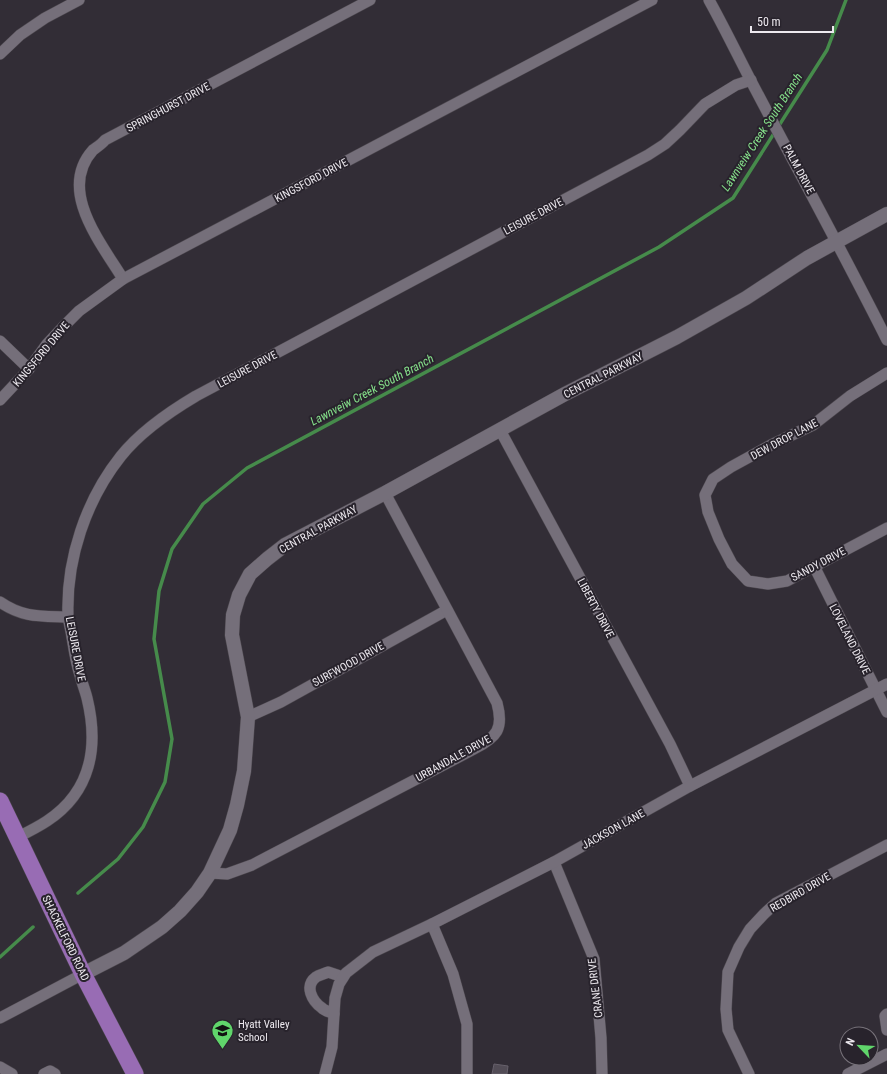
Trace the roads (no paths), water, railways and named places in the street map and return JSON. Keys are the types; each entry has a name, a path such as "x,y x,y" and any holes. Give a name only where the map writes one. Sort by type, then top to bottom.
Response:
{"main road":[{"name":"SHACKELFORD ROAD","path":"0,801 83,974 135,1074"}],"street":[{"path":"0,54 20,35 45,18 79,0"},
{"name":"SPRINGHURST DRIVE","path":"123,279 98,238 81,204 79,189 80,175 86,161 94,150 106,140 370,0"},
{"name":"KINGSFORD DRIVE","path":"0,400 29,369 47,344 79,312 123,279 652,0"},
{"name":"PALM DRIVE","path":"709,0 838,242 887,340"},
{"name":"LEISURE DRIVE","path":"18,837 47,821 64,808 82,784 91,757 92,729 68,617 68,590 76,546 84,521 94,497 121,455 156,423 196,396 648,155 680,130 705,104 736,86 751,80"},
{"name":"CENTRAL PARKWAY","path":"0,1018 124,953 162,927 180,912 197,892 210,873 230,830 244,771 248,717 232,634 233,615 239,595 250,574 285,545 385,493 565,394 691,329 746,298 807,258 887,214"},
{"path":"0,341 29,369"},
{"name":"DEW DROP LANE","path":"705,495 713,479 731,467 771,445 813,426 850,396 887,374"},
{"name":"LIBERTY DRIVE","path":"500,430 670,744 690,786"},
{"name":"URBANDALE DRIVE","path":"210,873 227,874 252,865 486,743 495,735 499,726 500,715 497,703 385,493"},
{"name":"SANDY DRIVE","path":"705,495 708,512 719,539 732,564 748,581 768,584 787,581 887,528"},
{"name":"LOVELAND DRIVE","path":"814,566 887,712"},
{"path":"0,602 12,611 30,616 68,617"},
{"name":"SURFWOOD DRIVE","path":"248,717 281,702 447,610"},
{"name":"JACKSON LANE","path":"325,1074 332,1047 335,998 343,977 373,952 554,862 690,786 887,684"},
{"name":"REDBIRD DRIVE","path":"749,1074 728,1030 726,1009 728,972 738,947 750,929 776,903 887,845"},
{"name":"CRANE DRIVE","path":"554,862 594,959 601,1038 602,1074"},
{"path":"432,924 453,974 467,1024 468,1074"},
{"path":"334,1014 322,1008 316,1002 309,991 310,985 316,977 328,972 343,977"},
{"path":"887,1014 887,1030"},
{"path":"848,1074 887,1054"},
{"path":"0,1067 12,1074"},
{"path":"44,1074 50,1071 55,1074"}],"waterway":[{"name":"Lawnveiw Creek South Branch","path":"78,893 118,859 143,827 165,782 172,739 154,639 159,591 172,549 203,504 247,468 659,247 733,198 827,50 846,0"},
{"name":"Lawnveiw Creek South Branch","path":"0,957 33,927"}],"place":[{"name":"Hyatt Valley School","path":"223,1050"}]}
